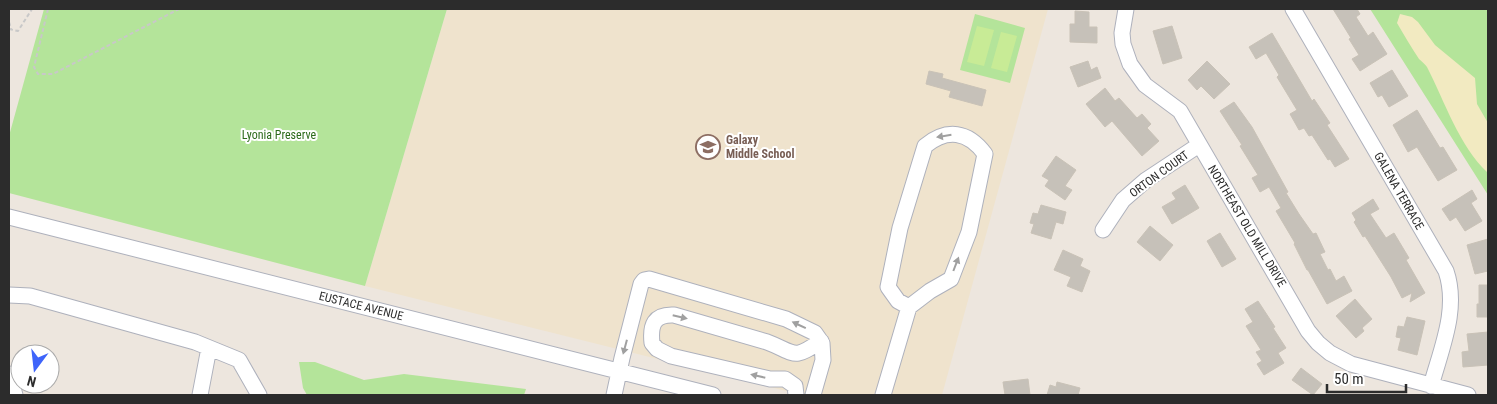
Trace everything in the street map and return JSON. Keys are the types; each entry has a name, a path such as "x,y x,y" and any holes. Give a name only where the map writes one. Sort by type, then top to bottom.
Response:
{"street":[{"name":"NORTHEAST OLD MILL DRIVE","path":"1126,9 1122,33 1123,44 1130,64 1146,85 1180,111 1308,330 1318,343 1330,353 1351,364 1468,395"},
{"name":"GALENA TERRACE","path":"1293,9 1446,272 1451,292 1451,312 1431,386"},
{"path":"883,395 909,307 950,279 969,232 985,154 977,144 959,134 936,138 925,146 900,228 888,287 898,301 909,307"},
{"name":"ORTON COURT","path":"1103,230 1123,200 1146,180 1199,145"},
{"name":"EUSTACE AVENUE","path":"9,217 713,395"},
{"path":"614,395 642,284 644,280 649,279 786,319 815,333 821,342 823,360 813,395"},
{"path":"9,294 30,296 186,340 239,360 258,395"},
{"path":"796,395 795,386 785,379 770,379 671,356 662,352 652,343 651,333 653,325 657,319 666,315 674,316 767,342 791,354 802,353 821,342"},
{"path":"200,395 208,348"},
{"path":"9,374 15,395"}],"path":[{"path":"9,22 10,29 18,31 32,9"},
{"path":"48,9 34,67 38,74 53,74 178,9"}],"shaded area":[{"name":"Galaxy Middle School","path":"447,9 1048,9 942,395 802,395 365,286"}],"green space":[{"name":"Lyonia Preserve","path":"44,9 447,9 365,286 9,193 9,136"},
{"path":"1370,9 1488,9 1488,195 1372,12"},
{"path":"975,14 1025,28 1010,83 960,70"},
{"path":"977,26 994,30 984,66 967,62"},
{"path":"1001,32 1017,36 1007,72 991,68"},
{"path":"299,362 315,362 364,380 404,374 526,389 524,395 307,395 303,388"}],"sand":[{"path":"1400,14 1412,17 1418,22 1435,45 1475,78 1477,104 1488,123 1488,173 1461,137 1427,67 1419,59 1397,23"}],"building":[{"path":"1333,9 1357,9 1360,14 1356,17 1368,36 1373,32 1387,54 1360,71 1352,59 1359,55"},
{"path":"1075,11 1089,12 1089,27 1097,27 1097,43 1070,42 1070,24 1075,24"},
{"path":"1172,26 1182,58 1163,64 1153,31"},
{"path":"1272,33 1312,101 1314,99 1330,123 1327,125 1349,159 1335,167 1330,159 1328,160 1312,135 1309,136 1304,128 1299,130 1290,114 1297,110 1277,77 1279,75 1266,53 1256,59 1249,47"},
{"path":"1088,61 1091,70 1097,67 1101,78 1078,87 1070,67"},
{"path":"1207,61 1230,84 1214,99 1201,86 1197,90 1188,80"},
{"path":"1392,70 1408,96 1389,107 1382,95 1378,97 1370,83"},
{"path":"929,71 943,74 942,78 986,90 982,106 949,97 951,91 926,84"},
{"path":"1105,88 1115,101 1119,98 1137,118 1142,114 1151,124 1147,128 1159,141 1142,156 1112,121 1105,127 1086,104"},
{"path":"1234,102 1252,127 1299,214 1313,234 1316,233 1325,252 1320,254 1328,270 1330,269 1336,281 1344,276 1352,291 1327,304 1276,211 1281,208 1269,187 1260,192 1252,178 1258,175 1240,146 1242,145 1220,111"},
{"path":"1417,110 1440,148 1443,147 1457,170 1438,181 1417,147 1408,152 1393,125"},
{"path":"1056,156 1076,170 1065,186 1072,190 1065,200 1045,186 1049,180 1042,176"},
{"path":"1185,185 1199,208 1172,224 1162,207 1176,199 1172,193"},
{"path":"1472,190 1477,199 1471,203 1482,221 1465,231 1456,217 1450,221 1442,209"},
{"path":"1373,199 1379,209 1370,214 1386,238 1394,233 1409,258 1406,260 1425,293 1410,302 1412,293 1402,298 1391,277 1354,222 1356,220 1352,213"},
{"path":"1041,205 1066,212 1063,224 1056,222 1051,239 1031,233 1034,224 1030,223 1033,213 1038,214"},
{"path":"1150,226 1173,245 1160,261 1137,242"},
{"path":"1220,233 1236,259 1222,267 1207,241"},
{"path":"1488,239 1488,271 1475,274 1467,245"},
{"path":"1063,250 1083,259 1080,266 1090,271 1082,292 1067,286 1071,277 1054,270"},
{"path":"1479,285 1488,285 1488,317 1477,317"},
{"path":"1355,299 1372,319 1362,328 1364,331 1356,338 1336,316"},
{"path":"1258,301 1286,348 1278,353 1284,363 1264,375 1257,364 1262,361 1256,352 1261,350 1246,326 1253,322 1245,309"},
{"path":"1407,317 1425,321 1417,355 1398,350 1401,338 1396,337 1398,326 1404,327"},
{"path":"1488,332 1488,365 1463,367 1462,352 1469,351 1467,334"},
{"path":"1301,368 1322,384 1313,395 1292,380"},
{"path":"1028,379 1030,395 1005,395 1003,382"},
{"path":"1057,382 1080,388 1078,395 1047,395 1050,385 1056,387"}],"place":[{"name":"Galaxy Middle School","path":"708,147"}]}
